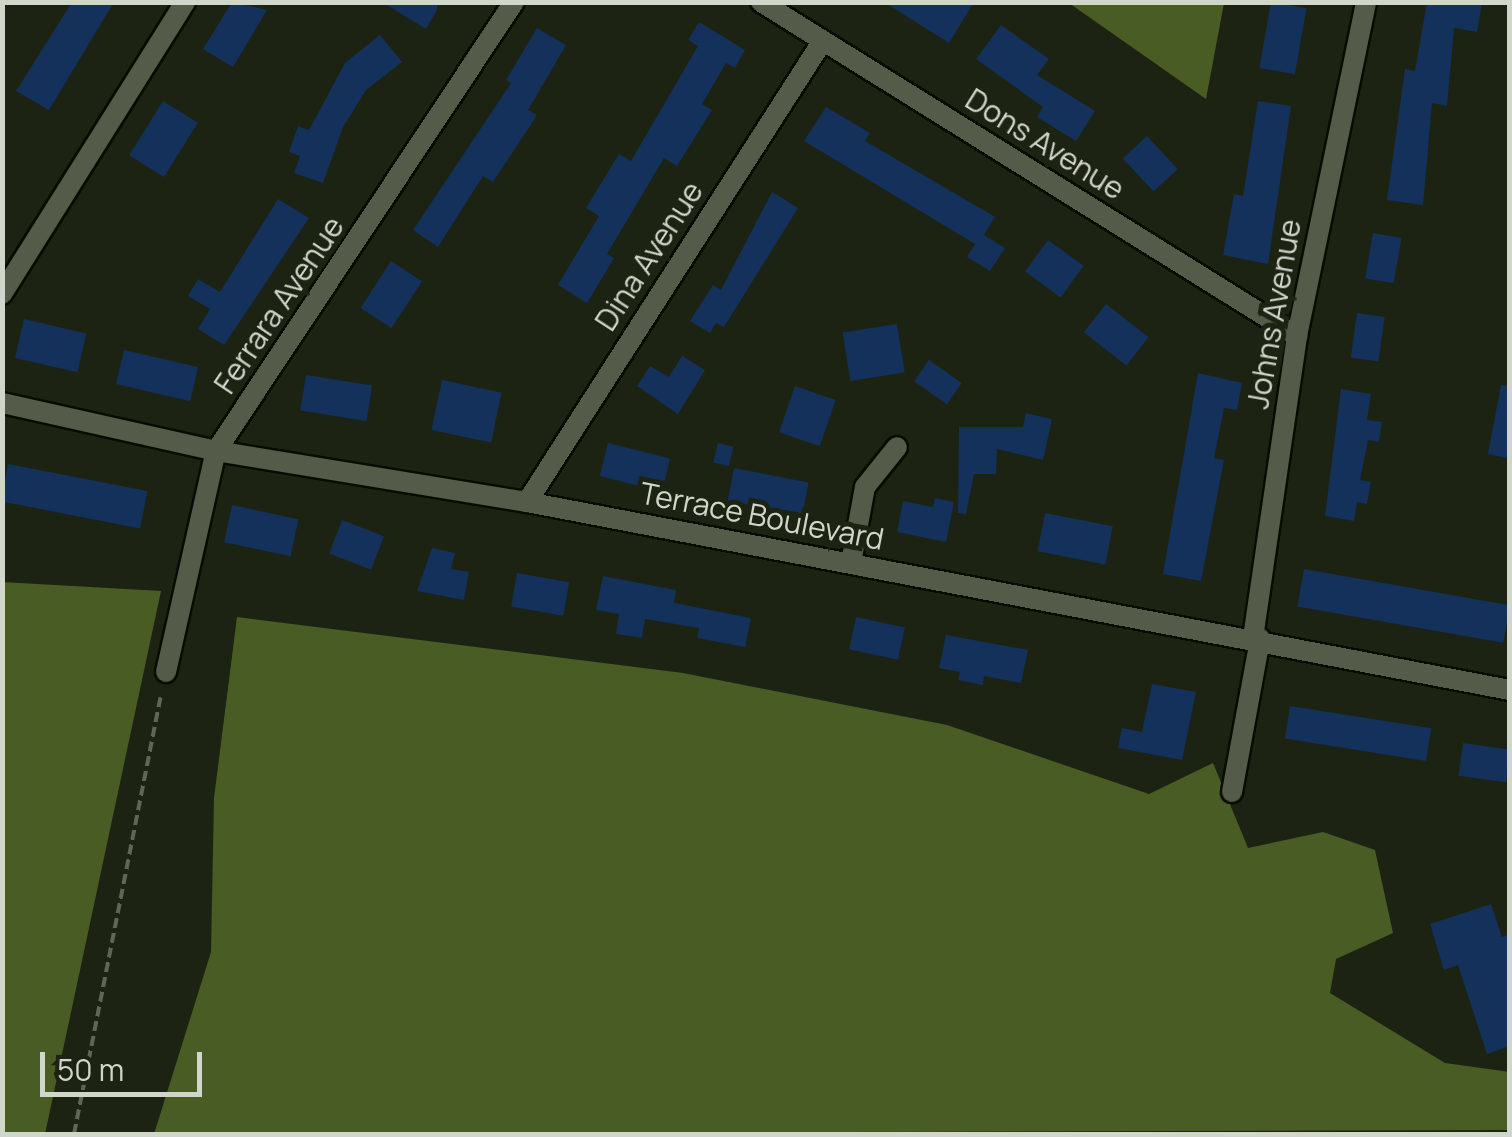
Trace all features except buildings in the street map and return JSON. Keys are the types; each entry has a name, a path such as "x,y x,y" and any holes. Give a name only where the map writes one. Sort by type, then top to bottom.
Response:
{"street":[{"path":"2,294 185,2"},
{"name":"Ferrara Avenue","path":"166,672 216,451 514,2"},
{"name":"Dons Avenue","path":"761,2 1297,336"},
{"name":"Johns Avenue","path":"1232,792 1257,639 1297,336 1366,2"},
{"name":"Dina Avenue","path":"527,502 822,42"},
{"name":"Terrace Boulevard","path":"2,403 216,451 527,502 1510,690"},
{"path":"851,563 864,487 897,447"}],"path":[{"path":"74,1134 166,672"}],"green space":[{"path":"1069,3 1224,3 1206,99"},
{"path":"2,582 161,591 45,1134 3,1134"},
{"path":"237,617 683,673 947,725 1149,794 1213,763 1248,848 1323,832 1375,850 1393,933 1336,959 1330,993 1445,1063 1510,1072 1509,1130 154,1134 211,952 214,798"}]}
